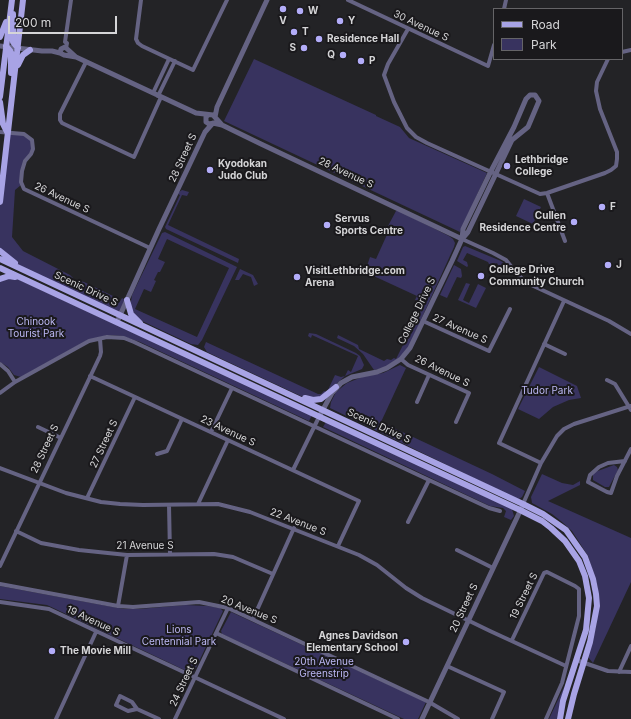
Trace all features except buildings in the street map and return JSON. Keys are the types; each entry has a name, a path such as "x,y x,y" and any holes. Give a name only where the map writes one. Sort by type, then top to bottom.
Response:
{"main road":[{"path":"0,97 3,46 12,0"},
{"path":"12,0 13,42 18,48"},
{"path":"0,202 23,0"},
{"path":"0,37 10,12"},
{"path":"3,46 11,52 11,100"},
{"path":"13,82 20,60 23,55 30,50"},
{"path":"0,102 3,124 7,132"},
{"path":"0,251 14,263 51,284"},
{"name":"Scenic Drive S","path":"0,260 319,417 520,510 542,521 559,534 572,549 579,561 585,576 589,598 586,630 563,702 560,719"},
{"name":"Scenic Drive S","path":"0,268 32,283 149,330 256,379 523,504 543,514 566,530 585,557 593,579 597,606 590,642 568,719"},
{"path":"0,280 9,276 32,283"},
{"path":"127,300 132,316 149,330"},
{"path":"256,379 313,400 321,399 336,387"}],"street":[{"path":"64,49 71,0"},
{"path":"140,0 136,39 138,43 193,70 227,0"},
{"path":"205,132 267,0"},
{"name":"30 Avenue S","path":"348,0 488,66 493,48"},
{"path":"408,29 388,64 384,75 394,102 407,128 416,137 427,143 537,193 547,193 608,171 616,166 618,159 617,152 600,109 596,91 597,82 608,60"},
{"path":"3,46 30,50 52,51 64,49 86,62 196,113 206,121"},
{"path":"86,62 60,114 60,120 62,123 134,157 169,59"},
{"path":"157,95 174,61"},
{"name":"College Drive S","path":"319,417 336,387 352,377 378,372 387,368 401,359 410,348 462,239 463,229 493,172 527,98 530,95 535,95 539,101 528,127 512,140 493,172"},
{"name":"28 Avenue S","path":"196,113 212,119 462,239"},
{"path":"205,132 206,117 212,119"},
{"path":"514,127 521,132"},
{"name":"26 Avenue S","path":"0,132 24,134 33,145 31,154 22,166 21,178 24,189 150,248"},
{"name":"28 Street S","path":"119,319 150,248 205,132"},
{"path":"547,193 565,241"},
{"path":"462,239 506,260 522,280 630,333 631,326"},
{"path":"541,463 499,443 564,301"},
{"name":"27 Avenue S","path":"423,321 489,351 510,308"},
{"path":"0,393 15,382 89,341 117,338 134,342 500,512"},
{"name":"28 Street S","path":"0,566 101,352 100,339"},
{"path":"544,344 565,354"},
{"name":"26 Avenue S","path":"401,359 428,375 469,393 456,422"},
{"path":"0,364 2,369 8,371 15,382"},
{"path":"416,402 428,375"},
{"name":"23 Avenue S","path":"90,376 359,501 338,546"},
{"path":"523,504 541,463 557,436 564,429 574,424 631,408 616,384 607,380"},
{"path":"211,432 232,388"},
{"name":"27 Street S","path":"88,498 135,396"},
{"path":"293,470 319,417"},
{"path":"157,454 167,451 182,419"},
{"path":"38,427 61,438"},
{"path":"198,504 228,440"},
{"path":"625,461 608,463 599,467 590,475 588,482 611,493 631,449"},
{"name":"22 Avenue S","path":"0,468 66,492 120,504 218,504 241,509 294,528 359,555 377,565 406,588 422,598 566,666"},
{"path":"408,522 429,480"},
{"name":"20 Street S","path":"422,719 523,504"},
{"path":"169,505 170,554"},
{"path":"253,619 294,528"},
{"name":"21 Avenue S","path":"16,531 41,543 59,547 127,555 214,554 233,557 273,574"},
{"path":"457,550 493,568"},
{"path":"118,606 127,555"},
{"name":"19 Street S","path":"512,640 544,573 547,572 576,586 579,589 579,616 566,666"},
{"name":"20 Avenue S","path":"0,584 118,606 133,607 200,602 228,608 429,702 458,719"},
{"name":"19 Avenue S","path":"0,602 49,609 284,719"},
{"name":"24 Street S","path":"175,719 228,608"},
{"path":"56,719 96,632"},
{"path":"216,633 398,719"},
{"path":"619,672 631,646"},
{"path":"576,660 605,671 631,672"},
{"path":"447,666 504,692 492,719"},
{"path":"546,719 562,683 566,666"},
{"path":"137,709 128,711 116,705 120,696 132,702 137,709 159,719"}],"green space":[{"path":"254,59 376,115 400,127 409,138 487,173 460,232 224,121"},
{"path":"7,132 18,133 32,140 33,149 25,161 21,185 15,190 12,237 23,251 70,275 75,280 84,282 113,296 112,299 119,303 122,298 127,301 120,316 18,266 0,251 0,202"},
{"path":"182,190 189,192 187,196 182,195 168,225 239,259 238,263 166,229 165,227 180,195 178,194"},
{"path":"524,199 541,207 533,224 516,216"},
{"path":"396,211 399,211 449,236 455,243 410,344 402,356 384,368 374,370 363,354 354,346 337,338 338,335 358,345 359,349 384,361 387,359 396,359 422,307 418,304 419,301 415,300 417,296 365,272 370,257 376,259 390,228 388,226"},
{"path":"165,232 237,267 202,340 198,345 191,344 142,321 137,318 130,307 132,295 162,233","holes":["167,239 229,268 197,337 135,309 144,289 151,292 156,281 154,280 165,262 158,259"]},
{"path":"465,246 501,261 506,265 501,270 497,263 490,266 488,262 467,253 463,260 467,262 467,267 457,261 463,247"},
{"path":"454,265 461,269 462,276 461,278 457,277 447,298 440,295"},
{"path":"240,269 253,275 258,284 254,286 251,277 243,274 239,280 235,280"},
{"name":"Chinook Tourist Park","path":"6,278 15,278 312,415 309,421 140,342 122,336 108,335 88,340 21,377 14,375 8,367 0,362 0,281"},
{"path":"466,283 470,284 463,300 469,303 478,284 486,288 476,308 458,300"},
{"path":"309,333 316,334 356,353 360,356 364,365 362,369 345,376 348,370 351,372 358,356 312,335 311,338 308,336"},
{"path":"206,342 318,394 321,394 324,391 327,392 335,375 341,377 345,376 322,397 314,400 305,398 207,352 204,347"},
{"path":"400,365 406,368 381,422 525,491 522,497 519,499 515,498 330,408 336,392 347,383 362,377 383,373"},
{"name":"Tudor Park","path":"539,367 577,386 581,398 569,400 553,407 539,419 518,409"},
{"path":"326,422 512,509 514,516 511,520 504,517 506,511 503,508 490,506 323,427"},
{"path":"614,465 618,470 609,487 605,487 593,480 593,474 595,472"},
{"path":"542,474 562,483 573,485 580,481 580,485 548,501 631,538 631,582 593,663 588,657 596,627 599,599 597,584 588,556 572,531 552,514 532,503 531,497"},
{"name":"Lions Centennial Park","path":"0,586 124,609 185,605 208,606 220,608 223,611 193,674 47,605 0,599"},
{"name":"20th Avenue Greenstrip","path":"231,612 426,702 418,719 404,719 222,634 221,631"},
{"path":"564,687 557,719 549,719"}],"place":[{"name":"V","path":"283,9"},
{"name":"W","path":"300,11"},
{"name":"Y","path":"340,21"},
{"name":"T","path":"294,32"},
{"name":"Residence Hall","path":"319,39"},
{"name":"S","path":"304,48"},
{"name":"Q","path":"343,55"},
{"name":"P","path":"361,61"},
{"name":"Lethbridge College","path":"507,166"},
{"name":"Kyodokan Judo Club","path":"210,170"},
{"name":"F","path":"602,207"},
{"name":"Cullen Residence Centre","path":"574,222"},
{"name":"Servus Sports Centre","path":"327,225"},
{"name":"J","path":"608,265"},
{"name":"College Drive Community Church","path":"481,276"},
{"name":"VisitLethbridge.com Arena","path":"297,277"},
{"name":"Agnes Davidson Elementary School","path":"406,642"},
{"name":"The Movie Mill","path":"52,651"}]}
